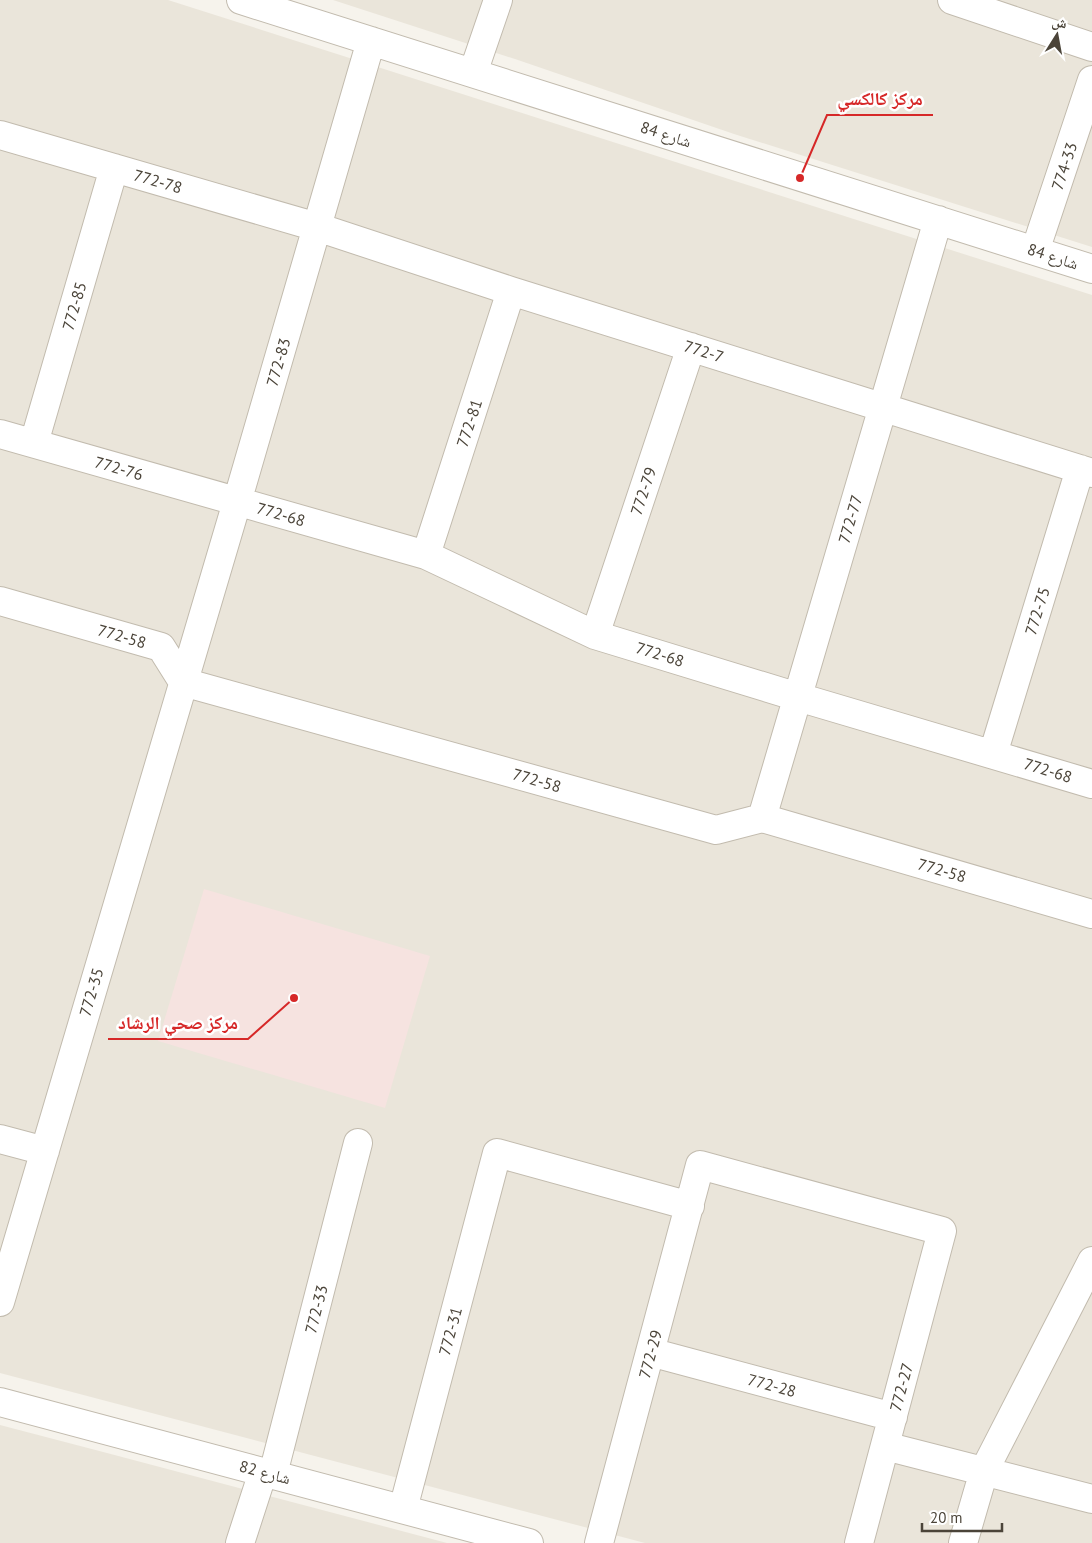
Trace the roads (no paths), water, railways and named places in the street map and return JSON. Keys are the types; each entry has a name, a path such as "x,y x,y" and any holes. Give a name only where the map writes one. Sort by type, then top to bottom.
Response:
{"street":[{"name":"شارع 84","path":"241,0 1092,269"},
{"path":"473,73 498,0"},
{"path":"952,0 1092,46"},
{"name":"772-83","path":"183,682 370,41"},
{"name":"774-33","path":"1036,251 1092,80"},
{"name":"772-78","path":"0,135 317,227"},
{"name":"772-85","path":"34,443 114,168"},
{"name":"772-77","path":"762,818 938,220"},
{"name":"772-7","path":"317,227 511,291 1086,471"},
{"name":"772-81","path":"426,555 511,291"},
{"name":"772-79","path":"595,634 691,347"},
{"name":"772-76","path":"0,434 237,502"},
{"name":"772-75","path":"993,754 1086,471"},
{"name":"772-68","path":"237,502 426,555 595,634 798,697 1092,784"},
{"name":"772-58","path":"0,601 161,647 183,682 716,830 762,818 1092,914"},
{"name":"772-35","path":"0,1302 183,682"},
{"path":"0,1139 44,1151"},
{"name":"772-33","path":"240,1543 268,1473 358,1143"},
{"name":"772-31","path":"403,1509 497,1153 690,1206"},
{"name":"772-29","path":"599,1543 700,1165 942,1231"},
{"name":"772-27","path":"860,1543 942,1231"},
{"path":"963,1543 984,1472 1092,1261"},
{"name":"772-28","path":"650,1352 893,1417"},
{"name":"شارع 82","path":"0,1402 529,1543"},
{"path":"886,1446 1092,1499"}],"place":[{"name":"مركز كالكسي","path":"800,178"},
{"name":"مركز صحي الرشاد","path":"294,998"}]}
